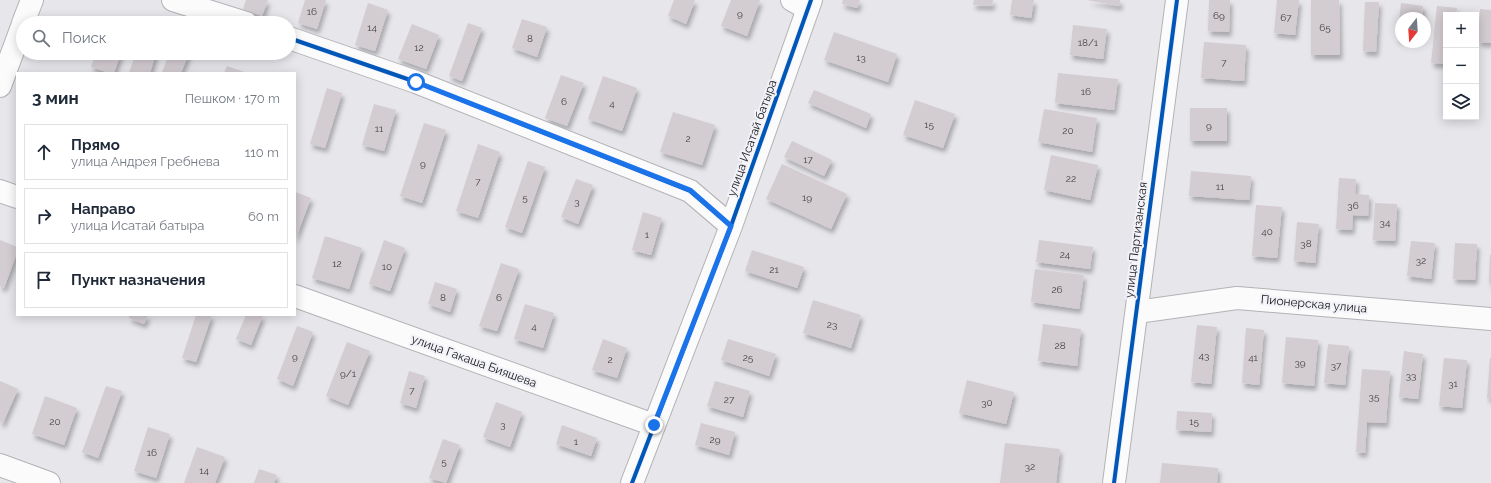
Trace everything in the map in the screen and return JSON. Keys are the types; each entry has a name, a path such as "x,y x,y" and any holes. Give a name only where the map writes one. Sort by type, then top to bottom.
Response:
{"street":[{"path":"26,16 32,0"},
{"path":"173,0 224,16"},
{"name":"улица Партизанская","path":"1114,483 1177,0"},
{"name":"улица Исатай батыра","path":"632,483 731,226 804,3"},
{"path":"296,40 416,82 690,190 731,226"},
{"path":"0,86 16,43"},
{"path":"0,190 16,197"},
{"name":"улица Гакаша Бияшева","path":"296,296 654,425"},
{"name":"Пионерская улица","path":"1137,312 1237,298 1491,319"},
{"path":"0,465 49,483"}],"building":[{"path":"246,0 268,0 262,16 243,9"},
{"path":"305,0 326,0 317,29 298,23"},
{"path":"674,0 695,0 686,24 668,16"},
{"path":"731,0 760,0 747,36 721,26"},
{"path":"843,0 860,0 857,8 842,4"},
{"path":"974,0 993,0 992,6 973,5"},
{"path":"1012,0 1034,0 1031,18 1010,15"},
{"path":"1087,0 1120,0 1120,6"},
{"path":"1209,0 1230,0 1229,32 1208,31"},
{"path":"1277,0 1299,0 1295,35 1274,33"},
{"path":"1311,0 1339,0 1340,55 1311,55"},
{"path":"1365,2 1379,2 1376,52 1363,51"},
{"path":"368,3 388,10 375,51 355,45"},
{"path":"1401,3 1423,6 1422,12 1400,12"},
{"path":"1437,6 1457,8 1456,12 1443,12 1443,64 1431,63"},
{"path":"1480,9 1491,10 1491,43 1479,42"},
{"path":"522,19 547,27 537,57 512,48"},
{"path":"468,23 482,28 462,81 449,76"},
{"path":"412,24 439,35 426,69 398,59"},
{"path":"1073,25 1107,29 1103,59 1070,55"},
{"path":"834,32 897,54 888,82 824,60"},
{"path":"1204,42 1246,45 1244,81 1201,78"},
{"path":"94,60 119,60 114,72 106,72 91,67"},
{"path":"134,60 154,60 150,72 129,72"},
{"path":"167,60 186,60 181,72 162,72"},
{"path":"227,66 244,72 224,72"},
{"path":"1058,73 1118,79 1114,110 1055,103"},
{"path":"561,75 584,83 567,126 545,118"},
{"path":"603,76 637,88 622,131 588,119"},
{"path":"327,88 342,93 325,148 310,144"},
{"path":"814,90 871,114 866,128 808,103"},
{"path":"915,100 955,114 943,148 903,135"},
{"path":"374,104 396,110 384,151 362,145"},
{"path":"1190,108 1227,108 1227,141 1190,141"},
{"path":"1044,109 1097,118 1092,152 1038,142"},
{"path":"673,112 715,125 702,165 660,152"},
{"path":"424,123 446,130 422,203 400,196"},
{"path":"792,141 832,160 824,176 784,157"},
{"path":"478,144 500,152 478,218 456,211"},
{"path":"1051,155 1098,165 1090,200 1044,190"},
{"path":"528,161 545,167 522,233 505,227"},
{"path":"782,164 847,194 831,229 766,199"},
{"path":"1191,171 1251,176 1249,200 1189,196"},
{"path":"1339,178 1356,179 1355,194 1369,195 1368,216 1353,215 1352,230 1336,229"},
{"path":"576,179 593,185 578,224 561,217"},
{"path":"296,192 311,198 296,237"},
{"path":"1375,203 1397,204 1395,241 1373,240"},
{"path":"1256,205 1282,207 1277,258 1252,256"},
{"path":"643,212 662,218 651,255 632,250"},
{"path":"1297,222 1319,224 1315,263 1294,261"},
{"path":"325,236 362,248 349,289 312,278"},
{"path":"0,240 16,247 16,256 4,288 0,286"},
{"path":"384,240 405,248 390,291 369,284"},
{"path":"1039,240 1093,247 1090,269 1036,262"},
{"path":"1411,241 1435,243 1431,279 1407,276"},
{"path":"1455,243 1477,244 1475,280 1453,279"},
{"path":"752,250 804,267 797,288 745,271"},
{"path":"1490,255 1491,283 1489,283"},
{"path":"501,263 519,269 497,331 479,326"},
{"path":"1035,269 1084,275 1079,309 1031,302"},
{"path":"435,282 457,289 450,312 428,304"},
{"path":"813,300 861,315 851,348 803,333"},
{"path":"525,304 554,313 543,348 514,339"},
{"path":"130,316 148,316 144,324 129,318"},
{"path":"196,316 212,316 196,362 182,358"},
{"path":"246,316 263,316 251,345 236,339"},
{"path":"1043,324 1081,329 1077,366 1038,361"},
{"path":"1197,325 1217,327 1211,384 1191,382"},
{"path":"297,326 313,332 293,386 277,379"},
{"path":"1246,328 1264,330 1259,385 1242,383"},
{"path":"1286,337 1318,340 1314,386 1282,383"},
{"path":"603,339 627,348 617,378 592,370"},
{"path":"728,339 776,354 769,376 721,360"},
{"path":"347,342 370,351 348,405 326,396"},
{"path":"1328,344 1349,346 1345,385 1324,383"},
{"path":"1404,351 1423,354 1418,399 1399,397"},
{"path":"1444,358 1467,360 1462,408 1439,406"},
{"path":"1491,358 1491,399 1487,398"},
{"path":"1362,369 1390,371 1386,423 1367,422 1365,453 1356,452"},
{"path":"409,371 425,376 416,408 400,403"},
{"path":"967,380 1014,392 1006,424 959,413"},
{"path":"0,381 18,389 3,423 0,422"},
{"path":"715,381 750,391 743,417 707,406"},
{"path":"106,386 122,391 98,458 82,452"},
{"path":"45,396 77,408 64,445 32,434"},
{"path":"496,402 522,412 510,447 483,437"},
{"path":"1177,411 1212,413 1211,432 1176,430"},
{"path":"701,423 735,432 729,455 695,445"},
{"path":"562,425 597,438 591,456 556,444"},
{"path":"148,427 170,434 156,478 134,471"},
{"path":"443,439 460,445 446,483 429,478"},
{"path":"1005,443 1060,449 1056,483 1000,483"},
{"path":"197,447 225,457 215,483 184,483"},
{"path":"1162,463 1218,468 1217,483 1160,483"},
{"path":"259,469 277,475 274,483 254,483"}],"cycle path":[{"path":"632,483 731,226 811,0"},
{"path":"1114,483 1177,0"},
{"path":"296,40 416,82 690,191 731,226"}],"route":[{"path":"416,82 690,190 731,226 654,425"}]}
